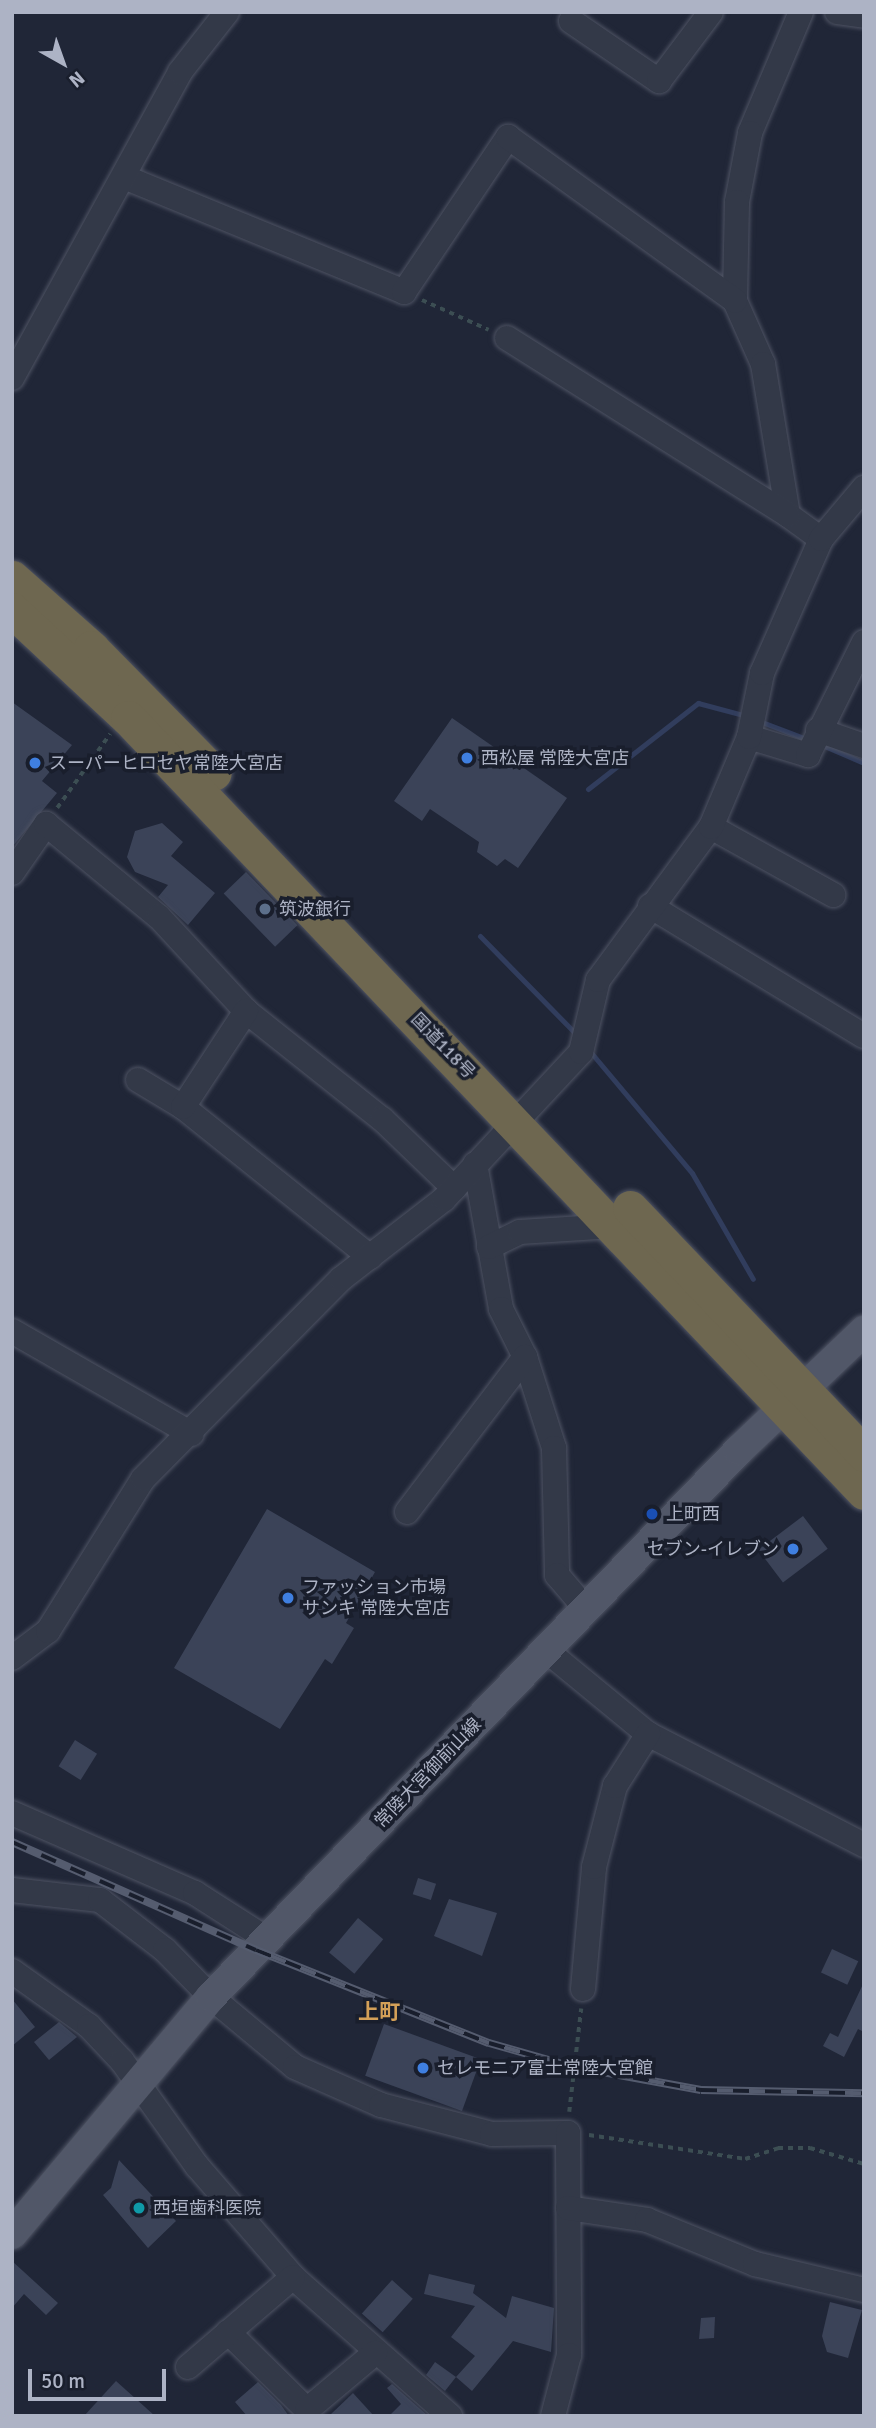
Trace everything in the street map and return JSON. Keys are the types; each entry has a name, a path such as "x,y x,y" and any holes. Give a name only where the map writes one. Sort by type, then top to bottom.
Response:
{"highway":[{"name":"国道118号","path":"12,578 145,701 522,1111 793,1398 864,1492"},
{"name":"国道118号","path":"12,610 128,718 522,1111 614,1226 793,1398 858,1442"}],"main road":[{"name":"常陸大宮御前山線","path":"12,2234 136,2082 211,1997 586,1609 793,1398 864,1331"}],"street":[{"path":"12,378 180,72 227,12"},
{"path":"572,21 659,81 711,12"},
{"path":"788,515 763,364 735,300 737,202 750,133 801,12"},
{"path":"837,12 864,16"},
{"path":"124,177 404,292 508,137 735,300"},
{"path":"507,338 788,515 821,539"},
{"path":"12,1658 48,1631 143,1479 192,1434 272,1348 370,1257 454,1188 522,1111 580,1052 598,981 650,906 711,827 749,737 762,673 821,539 864,488"},
{"path":"749,737 808,755 818,730 864,642"},
{"path":"818,730 864,746"},
{"path":"12,873 46,824 159,918 246,1011 382,1119 454,1188"},
{"path":"711,827 833,895"},
{"path":"650,906 864,1036"},
{"path":"183,1107 246,1011"},
{"path":"138,1080 183,1107 370,1257"},
{"path":"475,1164 501,1309 525,1357 554,1448 557,1575 586,1609"},
{"path":"489,1247 520,1232 614,1226"},
{"path":"12,1331 192,1434"},
{"path":"407,1512 525,1357"},
{"path":"547,1651 648,1734 864,1845"},
{"path":"583,1989 594,1867 615,1786 648,1734"},
{"path":"12,1812 195,1893 267,1939"},
{"path":"12,1890 100,1900 166,1950 211,1997 295,2067 381,2105 492,2134 568,2133 569,2355 553,2416"},
{"path":"12,1971 89,2026 136,2082 179,2142 293,2277 375,2353 450,2416"},
{"path":"568,2208 647,2220 755,2264 864,2290"},
{"path":"188,2367 293,2277"},
{"path":"228,2332 307,2410 375,2353"}],"path":[{"path":"404,292 507,338"},
{"path":"46,824 111,733"},
{"path":"583,1989 578,2051 570,2066 568,2133 745,2160 778,2148 810,2148 864,2164"}],"building":[{"name":"スーパーヒロセヤ常陸大宮店","path":"12,702 72,745 42,781 57,793 12,847"},
{"name":"西松屋 常陸大宮店","path":"452,718 567,798 518,868 505,859 497,866 477,852 479,842 430,809 422,821 394,801"},
{"path":"162,823 183,842 171,856 215,893 188,925 158,897 168,885 135,872 127,857 135,831"},
{"path":"246,872 297,925 275,947 224,894"},
{"name":"ファッション市場 サンキ 常陸大宮店","path":"267,1509 375,1572 346,1623 354,1628 332,1664 325,1659 280,1729 174,1668"},
{"name":"セブン-イレブン","path":"803,1516 828,1549 783,1582 758,1550"},
{"path":"75,1740 97,1754 81,1780 59,1766"},
{"path":"418,1878 436,1884 431,1900 413,1894"},
{"path":"449,1899 497,1913 482,1956 434,1936"},
{"path":"358,1918 383,1939 354,1974 329,1952"},
{"path":"832,1949 858,1961 847,1985 821,1973"},
{"path":"864,1982 864,2032 858,2029 844,2057 823,2046 830,2033 838,2037"},
{"path":"12,1999 35,2027 12,2046"},
{"path":"59,2022 77,2037 49,2060 34,2042"},
{"name":"セレモニア富士常陸大宮館","path":"384,2024 481,2059 462,2111 365,2076"},
{"name":"西垣歯科医院","path":"119,2160 176,2221 148,2248 103,2195 111,2188"},
{"path":"12,2261 58,2303 46,2315 24,2294 12,2308"},
{"path":"429,2274 475,2285 473,2293 506,2318 512,2296 554,2308 551,2352 513,2341 472,2391 456,2377 475,2356 451,2337 475,2306 424,2294"},
{"path":"392,2280 413,2299 383,2332 362,2313"},
{"path":"830,2302 862,2310 848,2358 827,2352 822,2336"},
{"path":"715,2317 714,2338 699,2339 701,2318"},
{"path":"435,2362 456,2377 445,2391 426,2375"},
{"path":"116,2381 155,2416 84,2416"},
{"path":"258,2382 289,2416 247,2416 235,2402"},
{"path":"392,2384 427,2415 389,2416 401,2404 387,2388"},
{"path":"353,2393 374,2416 329,2416"}],"waterway":[{"path":"588,789 698,703 747,716"},
{"path":"759,721 809,740"},
{"path":"822,745 864,763"},
{"path":"480,936 578,1036"},
{"path":"588,1049 692,1173 753,1279"}],"railway":[{"path":"12,1842 256,1950 489,2043 570,2066 701,2090 864,2093"}],"place":[{"name":"西松屋 常陸大宮店","path":"467,758"},
{"name":"スーパーヒロセヤ常陸大宮店","path":"35,763"},
{"name":"筑波銀行","path":"265,909"},
{"name":"上町西","path":"652,1514"},
{"name":"セブン-イレブン","path":"793,1549"},
{"name":"ファッション市場 サンキ 常陸大宮店","path":"288,1598"},
{"name":"セレモニア富士常陸大宮館","path":"423,2068"},
{"name":"西垣歯科医院","path":"139,2208"}],"district":[{"name":"上町","path":"379,2012"}]}
